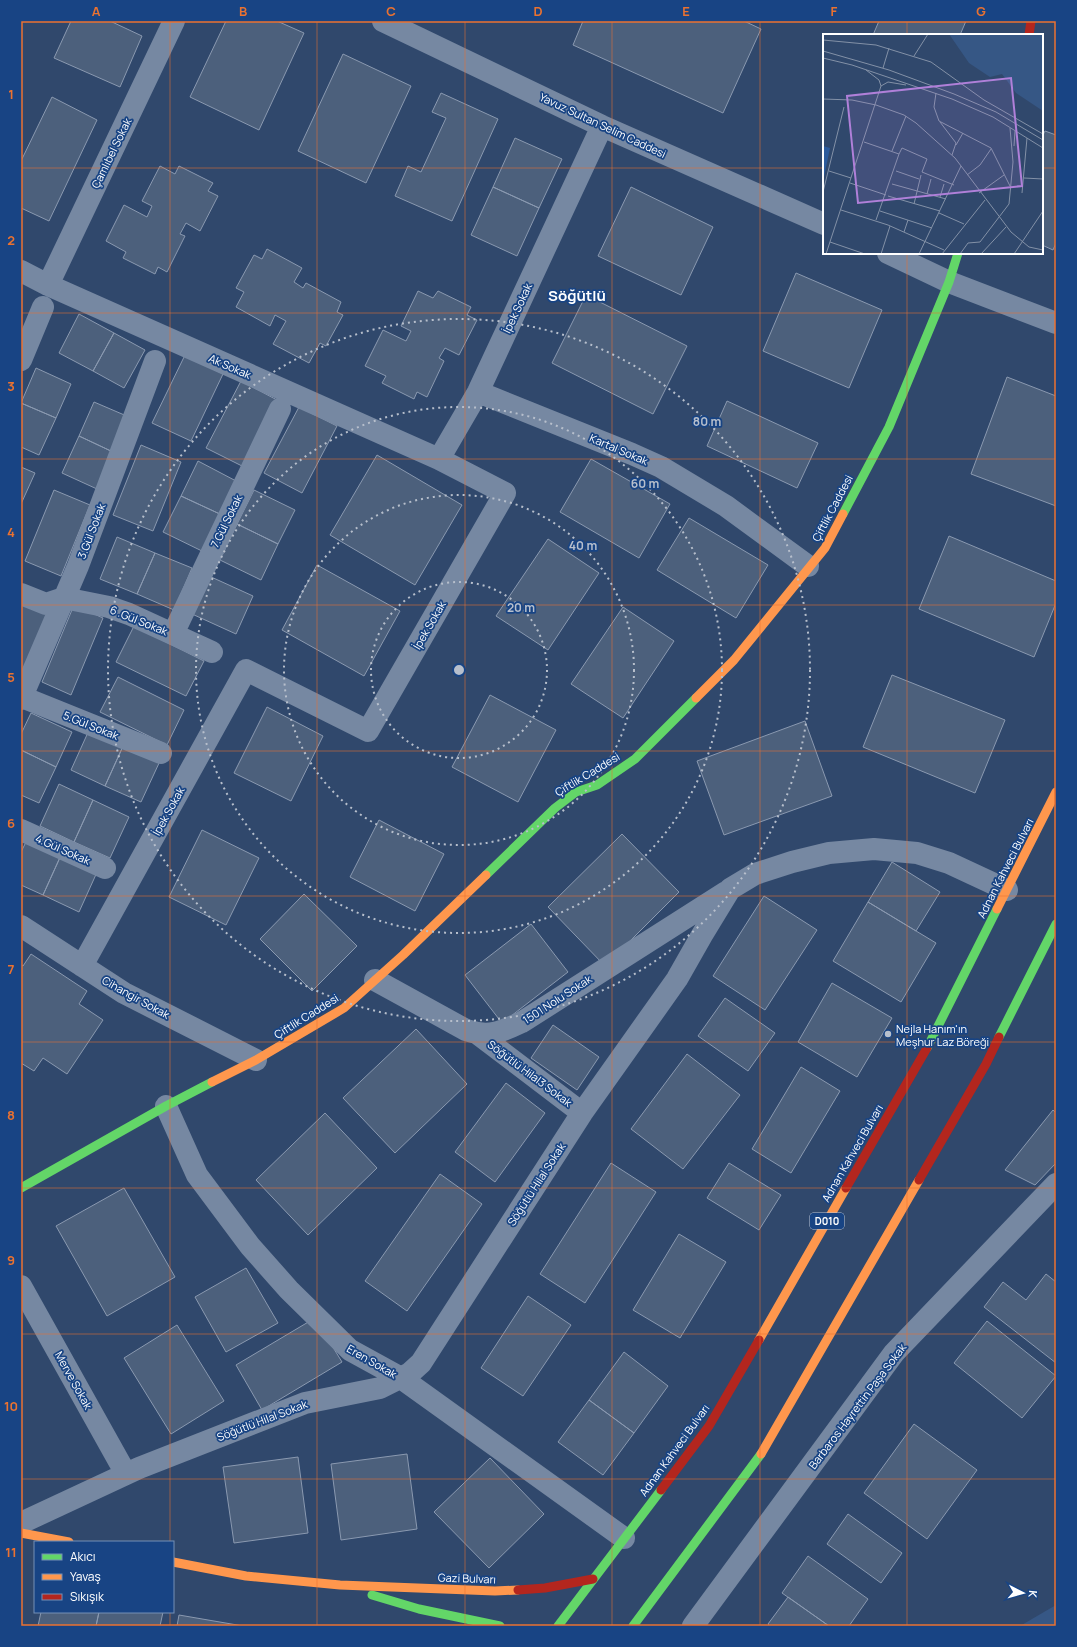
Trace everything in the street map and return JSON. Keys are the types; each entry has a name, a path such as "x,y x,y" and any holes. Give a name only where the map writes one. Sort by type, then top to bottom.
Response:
{"main road":[{"path":"1029,34 1031,21"},
{"name":"Çiftlik Caddesi","path":"21,1188 166,1106 256,1060 344,1008 403,955 554,808 576,792 597,785 635,759 734,660 824,548 889,427 949,282 958,254"},
{"name":"Adnan Kahveci Bulvarı","path":"558,1626 709,1426 934,1036 1056,792"},
{"path":"633,1626 758,1459 986,1064 1056,924"},
{"path":"21,1533 64,1541"},
{"name":"Gazi Bulvarı","path":"174,1562 246,1576 340,1585 495,1591 545,1588 593,1579"},
{"name":"Gazi Bulvarı","path":"340,1585 420,1609 500,1626"}],"street":[{"name":"Çamlıbel Sokak","path":"48,285 174,21"},
{"name":"Yavuz Sultan Selim Caddesi","path":"384,21 602,126 823,224"},
{"name":"İpek Sokak","path":"82,966 246,670 368,731 505,493 440,459 478,392 602,126"},
{"path":"890,254 949,282 1056,323"},
{"name":"Ak Sokak","path":"21,271 48,285 440,459"},
{"path":"21,360 43,307"},
{"name":"3.Gül Sokak","path":"22,698 78,566 155,361"},
{"name":"Kartal Sokak","path":"478,392 632,454 661,468 726,506 808,566"},
{"name":"7.Gül Sokak","path":"173,634 280,409"},
{"path":"21,594 46,604 64,598"},
{"name":"6 .Gül Sokak","path":"64,598 109,607 129,614 212,652"},
{"name":"5.Gül Sokak","path":"22,698 160,753"},
{"name":"4.Gül Sokak","path":"21,830 105,868"},
{"name":"Söğütlü Hilal Sokak","path":"21,1523 126,1474 305,1403 380,1388 410,1373 421,1363 582,1113 678,979 730,889 755,874 792,862 829,853 874,849 917,853 950,863 1007,890"},
{"name":"1501 Nolu Sokak","path":"375,980 466,1030 478,1034 498,1033 522,1022 730,889"},
{"name":"Cihangir Sokak","path":"21,926 124,993 256,1060"},
{"name":"Söğütlü Hilal3 Sokak","path":"478,1034 582,1113"},
{"name":"Eren Sokak","path":"166,1106 197,1174 250,1246 289,1290 350,1350 401,1378 624,1538"},
{"name":"Barbaros Hayrettin Paşa Sokak","path":"693,1626 894,1353 1056,1184"},
{"name":"Merve Sokak","path":"21,1286 126,1474"}],"water":[{"path":"1056,1605 1056,1626 1020,1626"}],"building":[{"path":"71,21 110,21 142,36 120,87 54,58"},
{"path":"226,21 277,21 304,33 259,130 190,97"},
{"path":"583,21 744,21 761,29 723,113 573,45"},
{"path":"879,21 966,21 960,34 873,34"},
{"path":"343,54 411,86 366,183 298,151"},
{"path":"441,93 498,119 452,221 395,196 408,166 421,172 446,118 432,112"},
{"path":"52,97 97,120 49,221 21,208 21,161"},
{"path":"1045,131 1056,135 1056,243 1053,250 1043,245 1043,135"},
{"path":"515,138 562,159 539,208 493,187"},
{"path":"160,166 175,174 179,166 213,183 208,191 218,196 200,231 186,223 180,234 185,236 167,272 158,267 155,274 123,258 126,252 106,241 124,205 147,217 152,206 142,201"},
{"path":"493,187 539,208 517,256 471,235"},
{"path":"631,187 713,227 681,295 598,256"},
{"path":"267,249 302,268 294,282 303,288 306,283 341,302 337,312 343,315 326,346 320,343 309,363 273,344 286,321 275,315 270,326 236,307 244,292 236,288 254,255 262,259"},
{"path":"796,273 882,310 849,388 763,351"},
{"path":"418,291 433,298 438,291 471,307 467,315 477,320 459,355 445,348 439,358 444,361 427,397 417,392 414,399 382,383 386,376 365,366 383,330 406,341 411,331 401,326"},
{"path":"586,295 687,346 653,414 552,363"},
{"path":"79,314 114,333 93,371 59,353"},
{"path":"114,333 145,350 124,388 93,371"},
{"path":"185,355 223,374 191,441 152,423"},
{"path":"36,368 71,384 56,418 21,403"},
{"path":"1007,377 1056,396 1056,506 971,474"},
{"path":"241,381 279,401 244,467 206,448"},
{"path":"727,401 818,443 797,488 707,446"},
{"path":"94,402 129,417 113,452 79,436"},
{"path":"21,403 56,418 39,455 21,447"},
{"path":"299,407 337,426 302,493 264,473"},
{"path":"79,436 113,452 97,489 62,473"},
{"path":"141,445 181,462 153,531 113,515"},
{"path":"377,455 462,505 415,585 330,535"},
{"path":"591,459 670,504 639,558 560,512"},
{"path":"198,461 238,482 222,515 181,496"},
{"path":"21,467 35,473 21,504"},
{"path":"54,490 90,505 61,576 25,561"},
{"path":"254,490 295,510 278,544 237,524"},
{"path":"181,496 222,515 204,552 163,532"},
{"path":"689,518 768,565 736,618 657,570"},
{"path":"237,524 278,544 261,580 220,560"},
{"path":"949,536 1056,581 1056,603 1034,657 919,609"},
{"path":"117,537 155,553 137,594 100,579"},
{"path":"548,539 599,573 548,650 496,616"},
{"path":"155,553 192,568 174,610 137,594"},
{"path":"317,565 400,611 364,676 282,630"},
{"path":"209,576 253,596 236,634 192,614"},
{"path":"21,598 49,610 21,677"},
{"path":"74,605 103,618 71,695 42,682"},
{"path":"623,607 674,641 623,718 571,684"},
{"path":"134,626 204,661 186,696 116,662"},
{"path":"892,675 1005,720 975,793 863,747"},
{"path":"118,677 184,710 167,745 100,712"},
{"path":"490,695 556,730 518,802 452,767"},
{"path":"267,707 323,736 291,801 234,773"},
{"path":"31,713 72,732 56,767 21,750 21,734"},
{"path":"805,721 832,796 724,835 697,761"},
{"path":"90,728 124,744 105,786 71,770"},
{"path":"124,744 160,761 141,802 105,786"},
{"path":"21,750 56,767 39,803 21,795"},
{"path":"59,784 93,800 74,842 40,826"},
{"path":"93,800 129,817 110,858 74,842"},
{"path":"379,820 444,854 415,911 350,877"},
{"path":"202,830 259,858 226,925 169,897"},
{"path":"622,834 679,892 605,966 548,907"},
{"path":"28,838 62,853 43,895 21,885 21,852"},
{"path":"62,853 98,870 79,912 43,895"},
{"path":"892,862 940,892 916,931 868,902"},
{"path":"304,894 357,946 312,991 260,939"},
{"path":"764,896 817,930 765,1010 713,976"},
{"path":"868,902 936,943 901,1002 833,961"},
{"path":"531,924 568,972 502,1023 465,975"},
{"path":"31,954 87,991 79,1004 103,1020 67,1074 43,1058 34,1071 21,1063 21,965 23,966"},
{"path":"832,983 892,1018 857,1077 798,1042"},
{"path":"725,998 775,1033 748,1071 698,1036"},
{"path":"553,1025 599,1057 577,1090 531,1058"},
{"path":"416,1029 467,1084 395,1153 343,1098"},
{"path":"687,1054 740,1095 683,1169 631,1129"},
{"path":"801,1067 840,1091 791,1173 752,1149"},
{"path":"506,1083 545,1113 495,1182 455,1152"},
{"path":"1053,1110 1056,1113 1056,1163 1035,1185 1005,1170"},
{"path":"325,1113 377,1168 308,1235 256,1180"},
{"path":"611,1163 656,1192 585,1303 540,1274"},
{"path":"729,1163 781,1195 759,1230 707,1198"},
{"path":"440,1174 482,1204 407,1311 365,1281"},
{"path":"124,1188 175,1277 107,1316 56,1226"},
{"path":"679,1234 726,1262 680,1338 633,1310"},
{"path":"246,1268 278,1323 226,1352 195,1297"},
{"path":"1046,1274 1056,1282 1056,1363 984,1307 1003,1282 1026,1300"},
{"path":"528,1296 571,1325 523,1396 481,1368"},
{"path":"315,1318 342,1362 262,1410 236,1365"},
{"path":"987,1321 1056,1376 1022,1418 954,1363"},
{"path":"177,1325 224,1401 171,1434 124,1358"},
{"path":"624,1352 668,1386 634,1433 589,1400"},
{"path":"589,1400 634,1433 603,1475 558,1442"},
{"path":"914,1424 977,1470 927,1539 864,1493"},
{"path":"407,1454 417,1529 341,1540 331,1464"},
{"path":"298,1457 308,1533 234,1543 223,1467"},
{"path":"490,1458 544,1514 489,1568 434,1512"},
{"path":"848,1514 902,1553 881,1583 827,1544"},
{"path":"808,1556 868,1599 849,1626 829,1626 782,1593"},
{"path":"788,1597 829,1626 770,1626 768,1624"},
{"path":"41,1613 99,1613 96,1626 38,1626"},
{"path":"99,1613 163,1613 160,1626 96,1626"},
{"path":"179,1615 243,1626 177,1626"}],"traffic: fast":[{"path":"843,514 889,427 949,282 958,254"},
{"path":"486,875 555,808 576,792 597,785 635,759 696,698"},
{"path":"927,1048 997,909"},
{"path":"999,1037 1056,924"},
{"path":"21,1188 166,1106 212,1082"},
{"path":"633,1626 761,1454"},
{"path":"558,1626 661,1490"},
{"path":"372,1595 419,1609 500,1626"}],"traffic: slow":[{"path":"696,698 734,660 825,548 843,514"},
{"path":"997,909 1056,792"},
{"path":"212,1082 256,1060 344,1008 403,955 486,875"},
{"path":"761,1454 919,1180"},
{"path":"759,1340 846,1188"},
{"path":"21,1533 64,1541"},
{"path":"174,1562 246,1576 340,1585 495,1591 518,1590"}],"traffic: jam":[{"path":"1029,34 1031,21"},
{"path":"919,1180 986,1064 999,1037"},
{"path":"846,1188 927,1048"},
{"path":"661,1490 709,1426 759,1340"},
{"path":"518,1590 545,1588 593,1579"}],"place":[{"name":"Nejla Hanım'ın Meşhur Laz Böreği","path":"888,1034"}],"district":[{"name":"Söğütlü","path":"577,295"}]}
